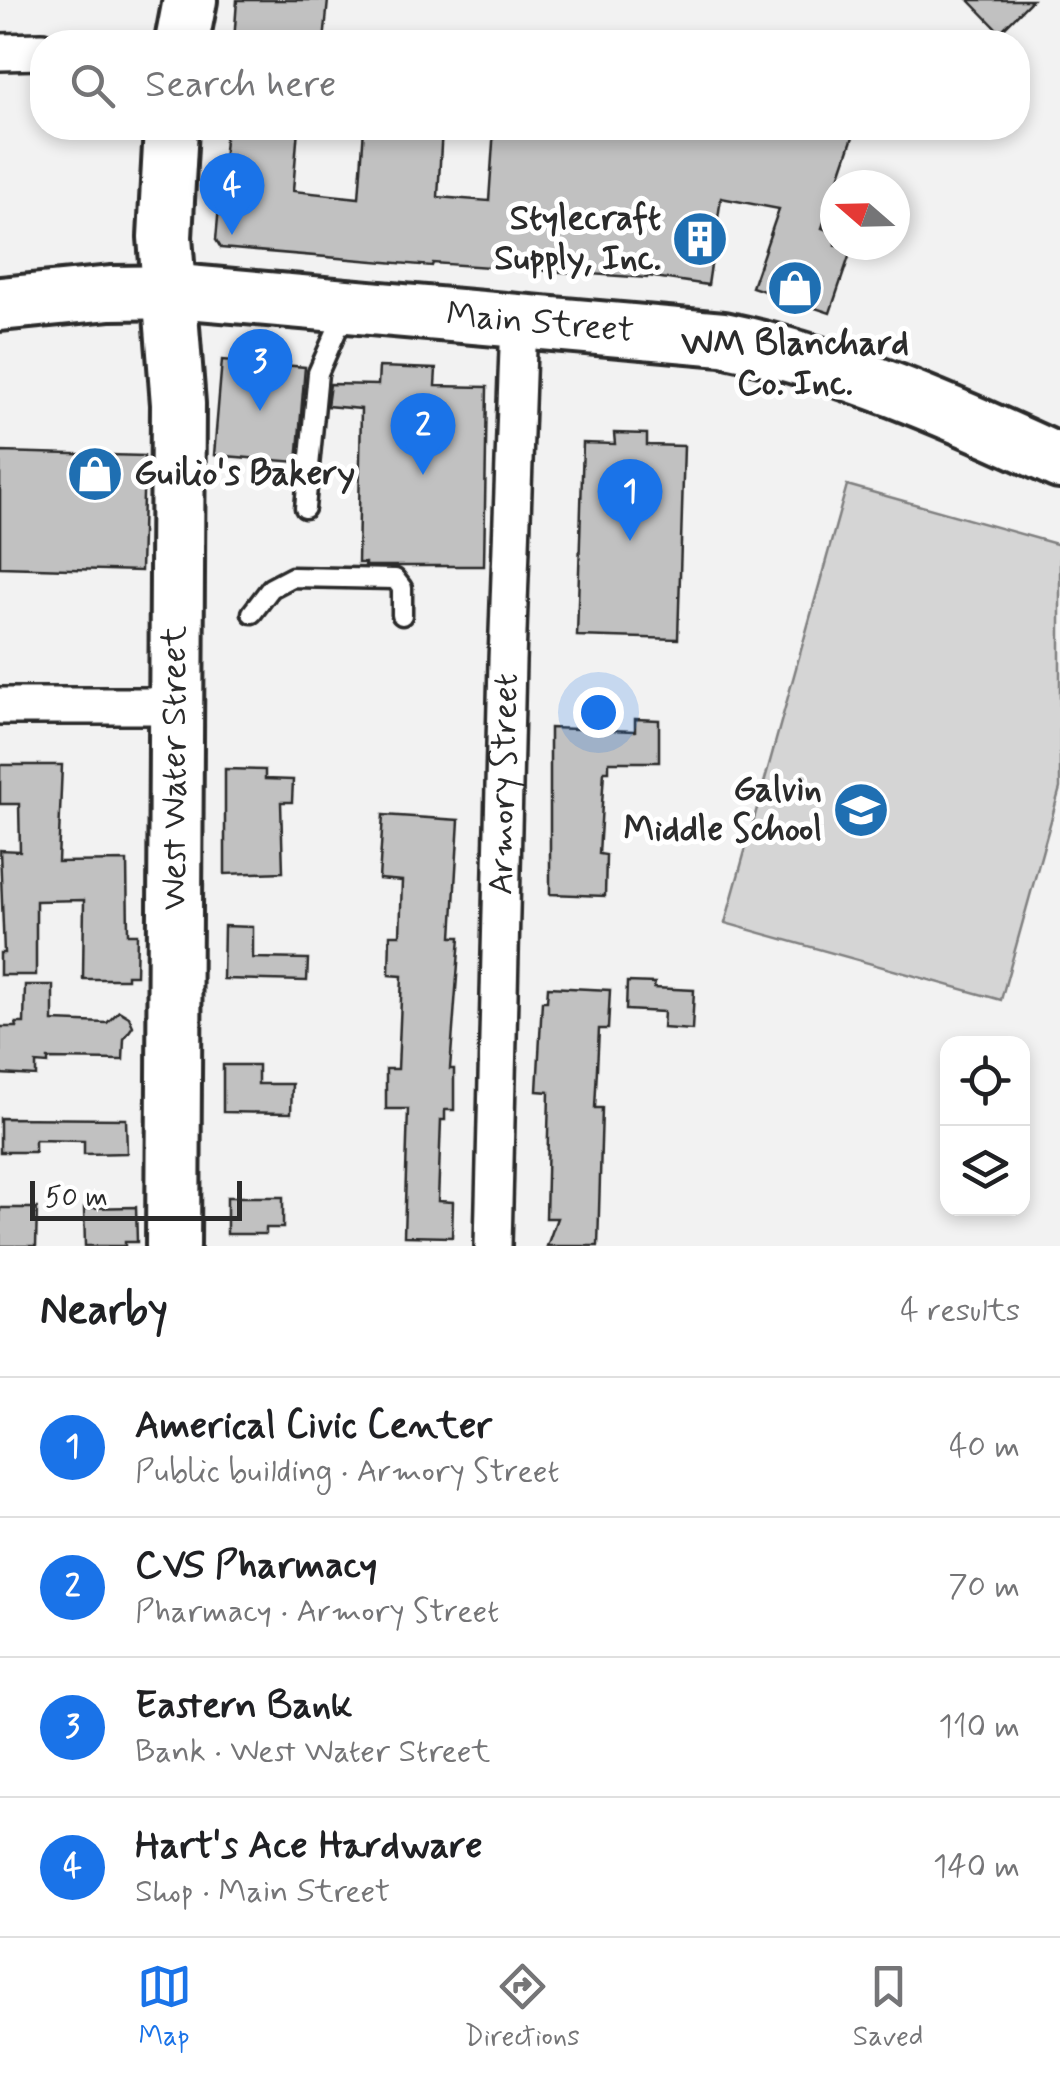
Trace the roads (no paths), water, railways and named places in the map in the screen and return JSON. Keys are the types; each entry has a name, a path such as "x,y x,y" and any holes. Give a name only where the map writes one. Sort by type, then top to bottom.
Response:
{"main road":[{"path":"184,30 190,0"},
{"name":"West Water Street","path":"170,140 165,197 178,404 173,1246"},
{"name":"Main Street","path":"0,304 168,291 688,335 780,352 898,392 1060,462"}],"street":[{"path":"0,52 30,51"},
{"name":"Armory Street","path":"493,1246 519,320"},
{"path":"0,706 175,706"}],"lane":[{"path":"306,508 318,370 340,323"},
{"path":"252,613 280,582 312,576 395,579 402,588 402,615"}],"place":[{"name":"Hart's Ace Hardware","path":"232,235"},
{"name":"Stylecraft Supply, Inc.","path":"700,239"},
{"name":"WM Blanchard Co. Inc.","path":"795,288"},
{"name":"Eastern Bank","path":"260,411"},
{"name":"Guilio's Bakery","path":"95,474"},
{"name":"CVS Pharmacy","path":"423,475"},
{"name":"Americal Civic Center","path":"630,541"},
{"name":"Galvin Middle School","path":"861,810"}]}
